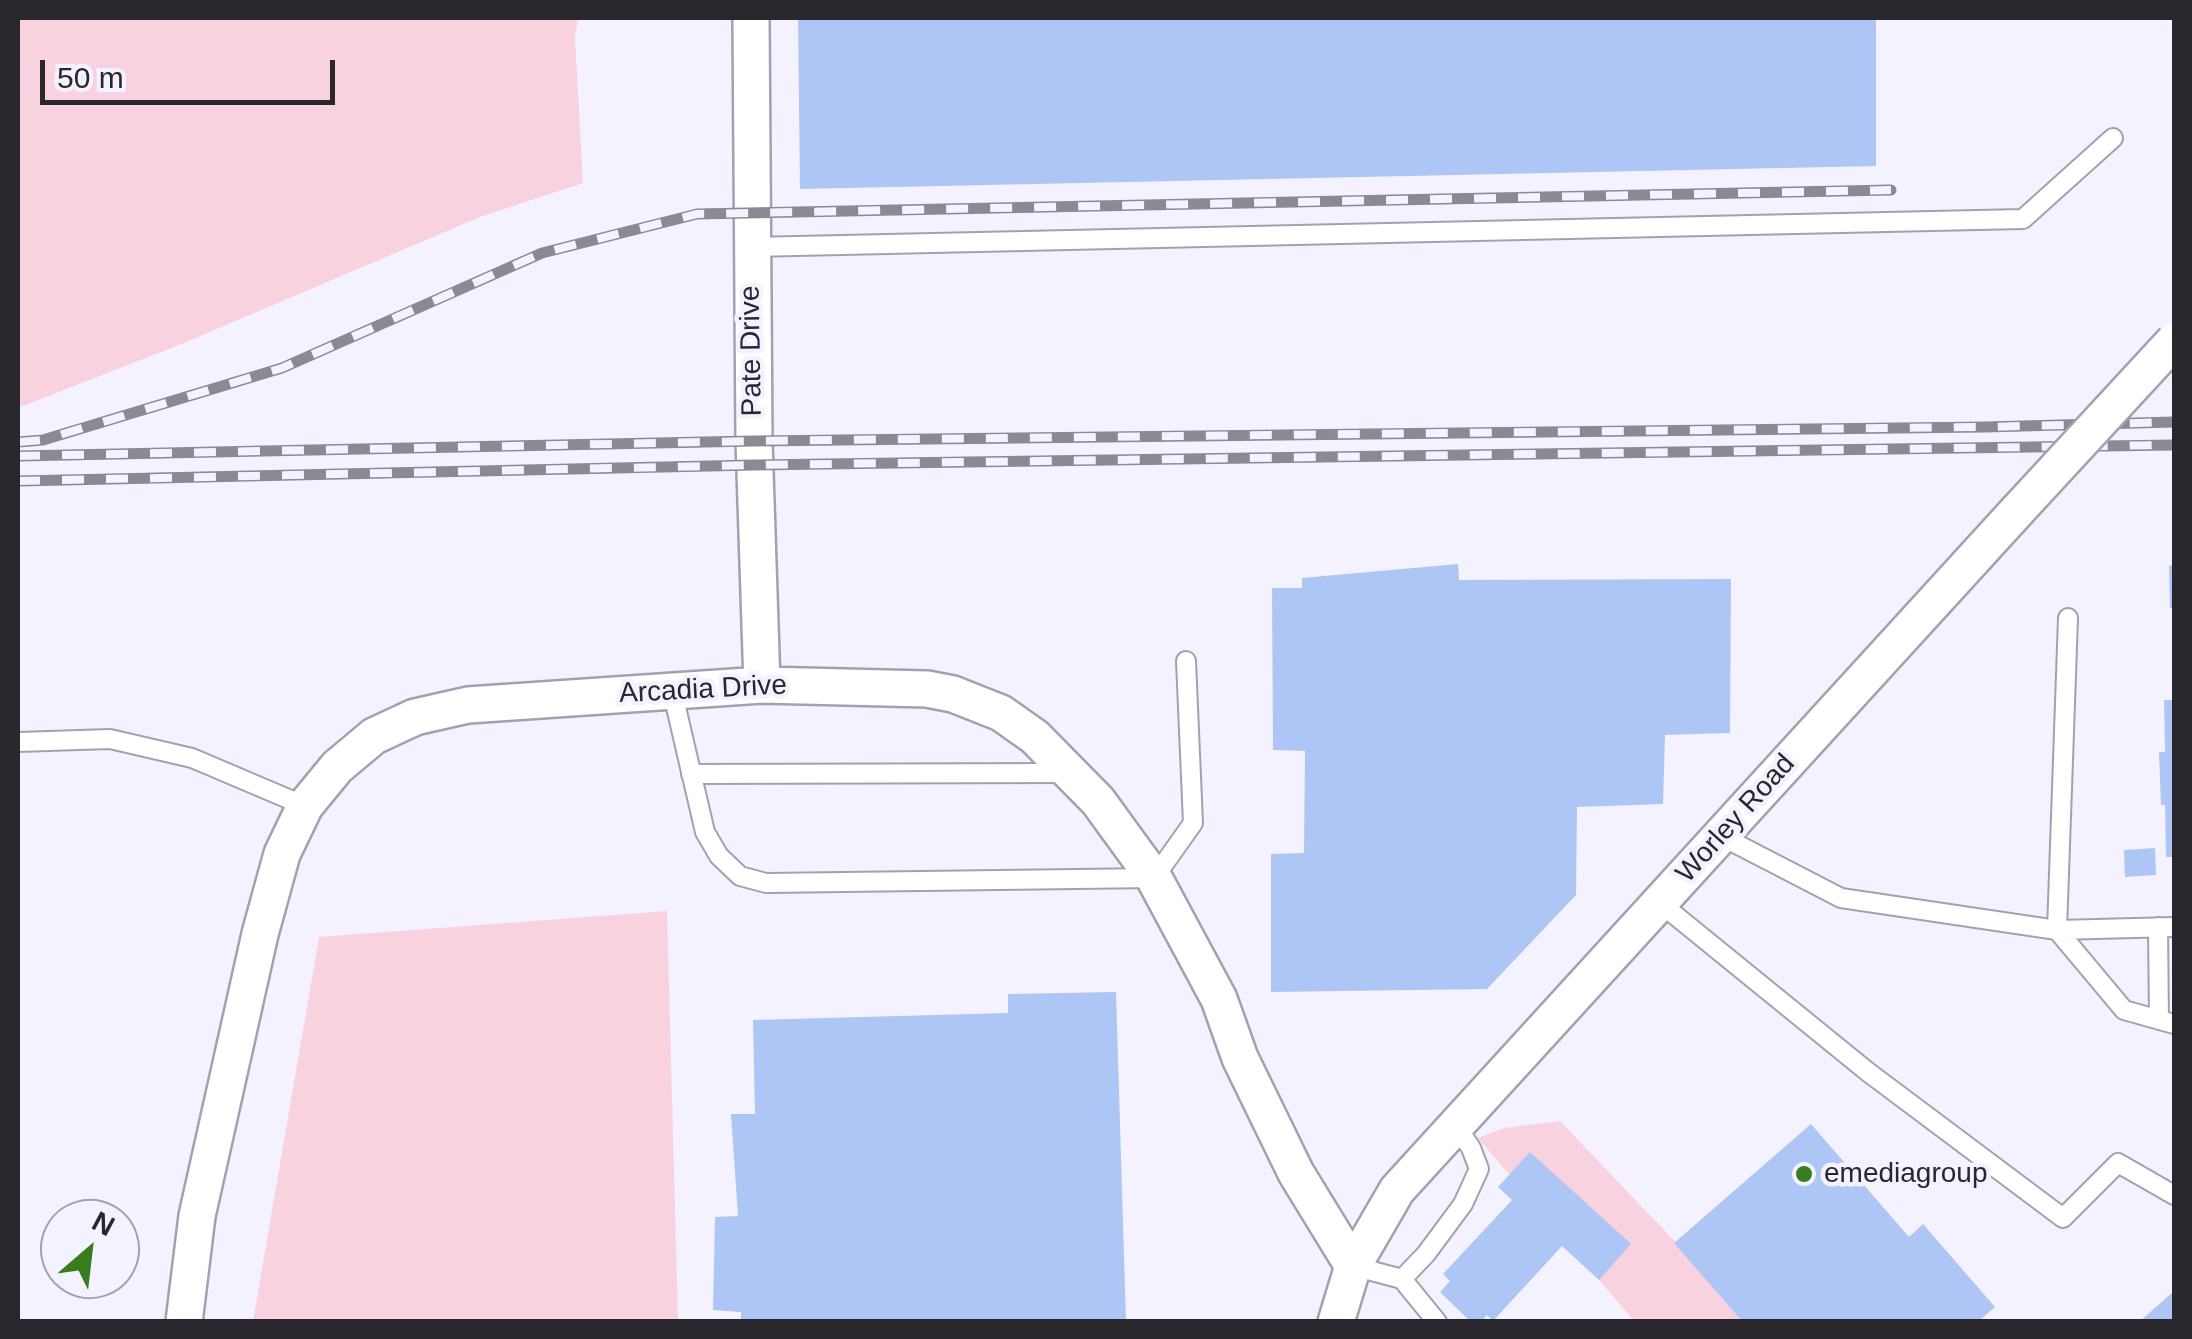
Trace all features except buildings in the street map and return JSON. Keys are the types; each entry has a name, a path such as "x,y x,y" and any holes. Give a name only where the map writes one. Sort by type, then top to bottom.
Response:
{"street":[{"name":"Pate Drive","path":"750,18 754,441 762,685"},
{"name":"Worley Road","path":"1336,1322 1352,1266 1398,1190 2174,341"},
{"name":"Arcadia Drive","path":"184,1322 197,1216 260,934 282,854 305,806 337,767 374,736 414,716 468,705 762,685 927,688 953,694 1001,713 1034,737 1071,773 1098,801 1154,878 1219,999 1240,1058 1296,1173 1352,1266"}],"lane":[{"path":"751,247 2022,219 2112,138"},
{"path":"1721,836 1841,898 2057,930 2166,927 2167,1022 2124,1010 2057,930 2068,618"},
{"path":"672,690 705,832 719,856 740,876 766,883 1154,878 1192,822 1186,661"},
{"path":"18,742 110,739 192,758 305,806"},
{"path":"692,774 1071,773"},
{"path":"1660,902 1868,1072 2062,1218 2118,1163 2174,1195"},
{"path":"1402,1279 1464,1204 1479,1169 1472,1148 1457,1126"},
{"path":"1352,1266 1402,1279 1438,1322"}],"shaded area":[{"path":"18,18 578,18 575,38 583,183 480,217 184,343 18,408"},
{"path":"667,911 678,1321 253,1321 319,937"},
{"path":"1560,1121 1751,1321 1634,1321 1478,1138 1504,1128"}],"railway":[{"path":"18,442 43,440 282,368 542,253 697,214 1891,190"},
{"path":"18,456 754,441 2174,422"},
{"path":"18,481 755,465 2174,445"}],"place":[{"name":"emediagroup","path":"1804,1174"}]}
